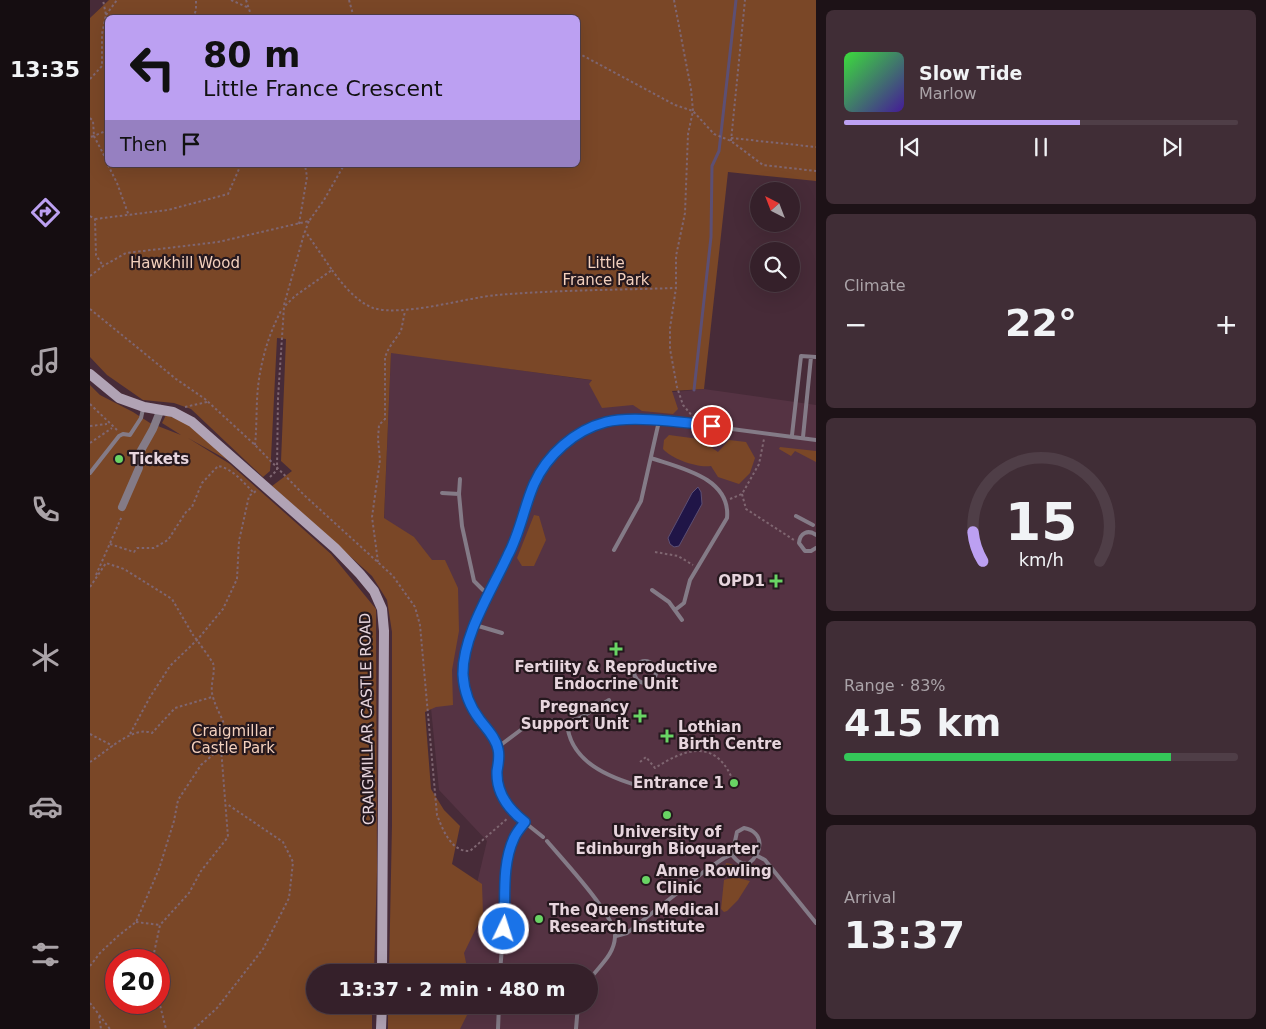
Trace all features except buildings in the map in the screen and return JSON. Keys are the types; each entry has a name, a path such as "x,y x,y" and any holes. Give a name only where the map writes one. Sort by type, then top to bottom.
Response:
{"street":[{"name":"CRAIGMILLAR CASTLE ROAD","path":"90,374 119,398 173,412 192,422 335,548 374,591 382,609 384,631 382,964"},
{"path":"122,507 139,468 139,454 161,409"},
{"path":"381,1029 382,1014"}],"lane":[{"path":"792,435 801,356 813,357 803,437"},
{"path":"90,473 119,436 130,434 141,418 144,406"},
{"path":"543,837 513,813 502,798 497,785 498,748 492,734 471,706 465,690 463,674 466,652 475,625 520,527 540,471 558,450 579,433 605,422 622,419 694,424 792,435 816,440"},
{"path":"614,550 641,501 659,421"},
{"path":"651,458 699,476 720,490 726,501 727,518 690,580 684,602 675,610"},
{"path":"460,480 459,494 462,526 474,581 483,590 490,593"},
{"path":"442,493 459,494"},
{"path":"796,516 813,525"},
{"path":"816,536 810,532 804,533 800,537 799,543 802,549 808,552 816,548"},
{"path":"652,590 669,602 682,620"},
{"path":"475,625 502,633"},
{"path":"643,661 654,665 656,672 653,680 643,683 636,679 634,672 636,665 643,661"},
{"path":"628,685 636,679"},
{"path":"498,748 526,726 547,720 567,722 580,718 609,700"},
{"path":"567,722 569,738 588,764 612,778 643,787"},
{"path":"501,964 506,868 514,837 525,822"},
{"path":"744,828 751,829 757,835 760,842 758,855 748,864 736,861 732,855 737,832 744,828"},
{"path":"547,841 604,910 614,927 616,936 611,952 598,970"},
{"path":"616,936 631,930 706,870 724,858 740,851 758,855 765,860 816,923"},
{"path":"498,1029 499,1014"},
{"path":"576,1029 577,1014"}],"path":[{"path":"103,0 106,15"},
{"path":"106,15 117,0"},
{"path":"194,15 196,0"},
{"path":"231,0 249,8"},
{"path":"246,0 251,15"},
{"path":"349,0 353,15"},
{"path":"674,0 694,112 688,134 685,213 676,256 676,288 670,328 670,349 677,387 683,405 694,416 694,424"},
{"path":"731,142 745,0"},
{"path":"90,79 102,66 102,34 105,20"},
{"path":"580,54 676,105 694,112 714,134 731,142 763,165 816,171"},
{"path":"90,118 93,121 94,136 105,158"},
{"path":"90,137 105,131"},
{"path":"731,138 816,147"},
{"path":"109,167 129,216"},
{"path":"90,216 95,219 168,210 228,194 239,169 238,167"},
{"path":"299,224 307,177 305,167"},
{"path":"255,445 258,387 264,353 284,307 309,221 324,200 343,167"},
{"path":"95,219 96,255 103,266"},
{"path":"90,276 126,253 218,242 309,221"},
{"path":"305,231 332,270 356,298 372,307 387,311 496,296 580,290 676,288"},
{"path":"277,470 278,398 284,307 295,296 332,270"},
{"path":"90,309 176,379 208,402 255,445 277,470 393,576 415,607 420,626 437,815 445,834 457,848 463,852 470,852 513,813"},
{"path":"378,562 372,517 380,460 379,425 385,419 385,358 401,330 405,310"},
{"path":"185,407 208,402"},
{"path":"90,404 112,428 123,434"},
{"path":"90,426 109,424"},
{"path":"90,443 112,428"},
{"path":"726,501 742,494 760,464 765,432"},
{"path":"110,544 134,552 137,548 154,548 162,545 168,540 186,512 192,507 202,483 218,466 224,467 239,478 254,493"},
{"path":"130,734 150,697 170,666 198,640 223,609 237,579 239,541 249,496 263,486"},
{"path":"742,494 746,509 799,543"},
{"path":"94,580 124,513 122,507"},
{"path":"655,552 678,556 697,567"},
{"path":"90,587 106,563 124,569 172,599 201,648 212,660 214,670 211,681 212,697 224,721 224,739 221,748 228,837 201,871 188,893 160,926 155,949"},
{"path":"90,762 130,734 147,731 152,733 175,708 212,697"},
{"path":"90,734 113,746"},
{"path":"90,966 100,953 136,922 159,870 174,821 178,800 201,765 221,748"},
{"path":"640,762 646,757 655,768 678,754 694,751 711,752 731,776"},
{"path":"194,1029 217,1008 263,949 289,898 294,862 283,842 225,803"},
{"path":"136,922 160,926"},
{"path":"90,1003 110,1029"},
{"path":"99,1013 101,1029"},
{"path":"162,1014 166,1029"}],"shaded area":[{"path":"391,352 674,392 704,389 816,405 816,1029 443,1029 446,1014 598,1014 598,964 458,964 487,841 439,790 423,626 383,545"},
{"path":"698,487 701,492 702,504 679,546 674,547 670,544 668,538 692,493"}],"green space":[{"path":"109,0 816,0 816,181 728,172 704,389 672,391 678,409 673,414 642,411 633,405 602,408 589,384 592,380 391,353 384,518 414,537 432,560 445,560 458,588 459,631 452,670 453,705 436,707 425,712 431,789 444,810 460,826 452,864 482,884 483,914 464,953 466,964 389,964 392,825 392,632 387,600 372,576 272,486 292,471 281,461 286,339 277,338 270,471 263,477 191,409 174,403 143,400 107,375 90,357 90,18"},
{"name":"Craigmillar Castle Park","path":"90,385 100,395 150,423 181,435 162,423 166,415 187,423 231,462 188,438 230,464 331,554 376,609 377,870 374,964 306,964 306,1014 372,1014 372,1029 90,1029"},
{"path":"669,435 699,439 718,452 729,440 746,442 755,458 750,473 739,484 718,477 711,466 699,466 678,459 663,449 664,440"},
{"path":"780,447 816,451 816,462 795,451 791,456 779,449"},
{"path":"534,515 539,516 546,540 534,566 522,566 517,558"},
{"path":"726,863 742,869 755,864 752,876 739,873 724,874"},
{"path":"731,878 750,881 738,900 724,912 721,909 724,880"},
{"path":"388,1014 468,1014 460,1029 388,1029"}],"waterway":[{"path":"694,390 711,237 712,166 719,151 736,0"}],"place":[{"name":"Tickets","path":"119,459"},
{"name":"OPD1","path":"776,581"},
{"name":"Fertility & Reproductive Endocrine Unit","path":"616,649"},
{"name":"Pregnancy Support Unit","path":"640,716"},
{"name":"Lothian Birth Centre","path":"667,736"},
{"name":"Entrance 1","path":"734,783"},
{"name":"University of Edinburgh Bioquarter","path":"667,815"},
{"name":"Anne Rowling Clinic","path":"646,880"},
{"name":"The Queens Medical Research Institute","path":"539,919"}],"route":[{"path":"504,929 506,868 509,852 514,837 525,822 513,813 502,798 497,785 498,748 492,734 471,706 465,690 463,674 466,652 475,625 510,552 529,496 540,471 548,460 569,440 579,433 605,422 622,419 712,426"}],"park label":[{"name":"Hawkhill Wood","path":"185,263"},
{"name":"Little France Park","path":"606,272"}]}
